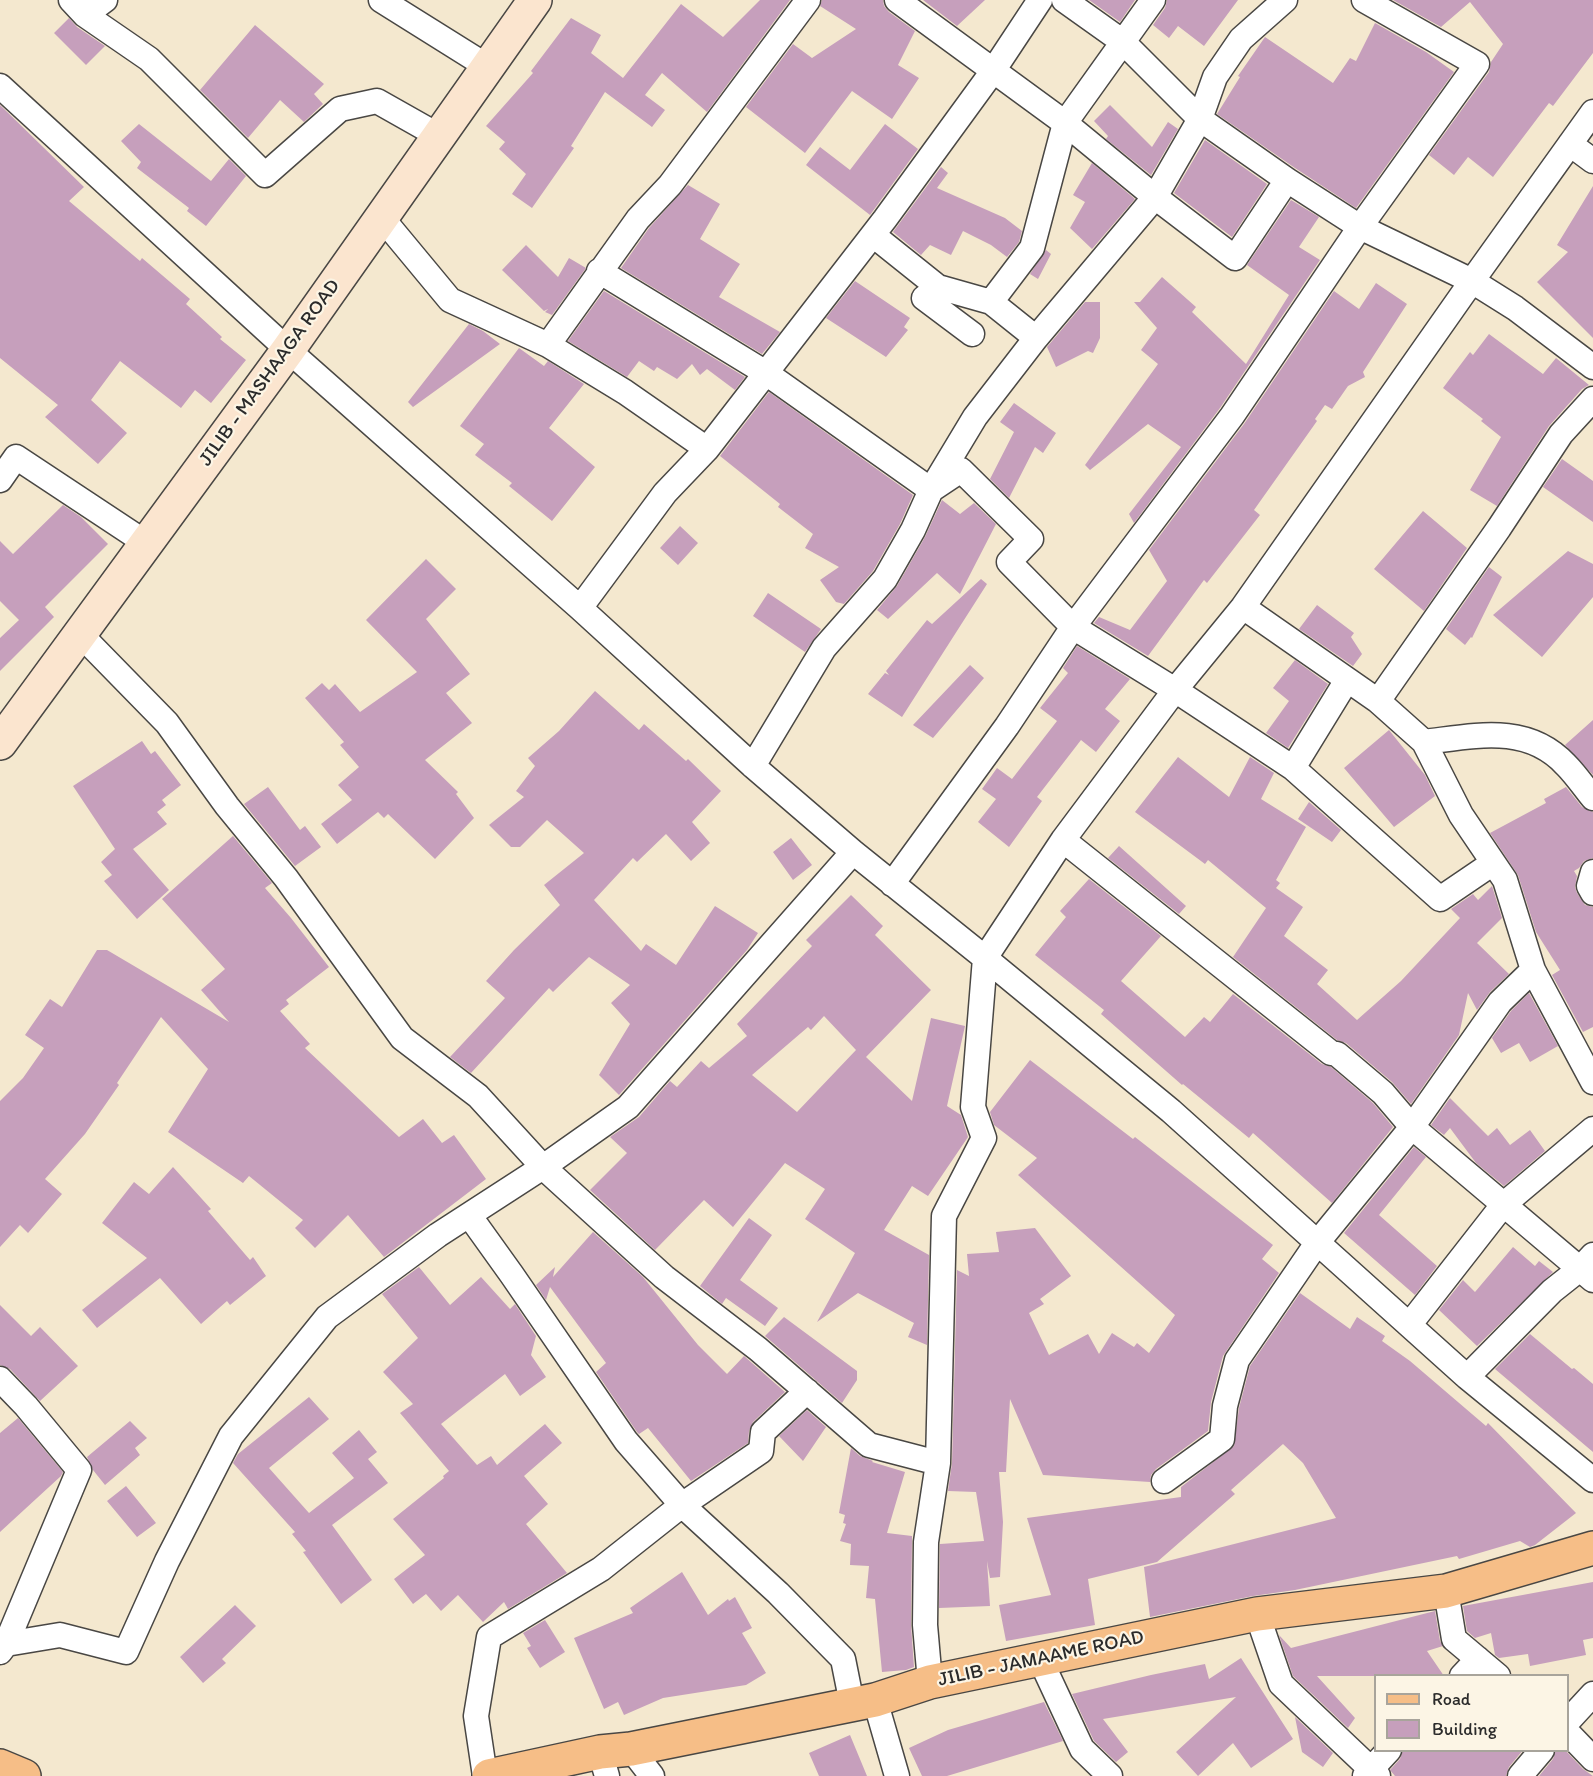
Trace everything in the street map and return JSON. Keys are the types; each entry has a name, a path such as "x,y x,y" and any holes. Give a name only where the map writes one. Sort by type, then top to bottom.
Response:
{"main road":[{"name":"JILIB - MASHAAGA ROAD","path":"0,743 288,350 535,0"},
{"name":"JILIB - JAMAAME ROAD","path":"487,1776 613,1759 863,1702 930,1682 1257,1614 1446,1591 1593,1548"},
{"path":"0,1766 24,1776"}],"street":[{"path":"78,7 105,0"},
{"path":"381,0 488,67"},
{"path":"548,345 638,219 670,185 808,0"},
{"path":"897,0 1065,123 1155,197 1235,258 1287,180"},
{"path":"580,608 665,493 707,449 873,235 993,71 1040,0"},
{"path":"1064,0 1123,42 1200,119 1287,180 1360,227 1472,281 1515,308 1593,367"},
{"path":"991,302 1032,248 1065,123 1153,0"},
{"path":"753,766 824,648 885,579 914,530 930,490 975,417 1036,338 1155,197 1200,119 1215,77 1241,39 1285,0"},
{"path":"892,884 1007,726 1073,627 1232,416 1360,227 1477,64 1364,0"},
{"path":"78,7 148,59 265,175 340,109 377,101 439,136"},
{"path":"0,86 288,350 580,608 753,766 853,852 1171,1111 1467,1377 1593,1480"},
{"path":"930,1682 925,1625 926,1542 938,1463 944,1216 984,1138 973,1107 985,958 1063,840 1175,690 1243,607 1593,112"},
{"path":"1570,144 1593,161"},
{"path":"382,218 450,300 548,345 625,392 707,449"},
{"path":"873,235 938,287 991,302 1036,338"},
{"path":"600,271 766,373 930,490"},
{"path":"938,287 924,298 972,334"},
{"path":"1378,702 1493,537 1561,434 1593,399"},
{"path":"0,480 16,457 146,543"},
{"path":"930,490 961,470 1030,539 1010,562 1073,627 1175,690 1293,768 1440,898 1493,863"},
{"path":"1243,607 1378,702 1424,742 1461,814 1505,880 1533,970 1593,1082"},
{"path":"79,633 167,723 227,806 286,878 402,1038 478,1096 543,1167 664,1277 758,1349 869,1444 938,1463"},
{"path":"1293,768 1347,680"},
{"path":"1424,742 1482,735 1528,739 1546,748 1565,764 1593,798"},
{"path":"1063,840 1331,1053 1338,1054 1383,1093 1412,1127 1503,1205 1589,1268 1552,1292 1467,1377"},
{"path":"3,1648 60,1635 126,1652 167,1561 231,1436 327,1317 438,1235 543,1167 628,1107 853,852"},
{"path":"1593,872 1588,886 1593,893"},
{"path":"1164,1481 1222,1439 1225,1406 1237,1360 1317,1243 1412,1127 1500,1002 1533,970"},
{"path":"1410,1324 1503,1205 1593,1129"},
{"path":"469,1215 626,1441 682,1505 778,1593 843,1659 897,1776"},
{"path":"0,1379 27,1406 79,1470 3,1648"},
{"path":"487,1776 476,1716 489,1637 601,1569 682,1505 761,1451 763,1432 807,1391"},
{"path":"1446,1591 1454,1639 1470,1667 1492,1674"},
{"path":"1257,1614 1281,1684 1371,1774 1388,1752"},
{"path":"1040,1659 1082,1749 1110,1776"},
{"path":"1569,1720 1593,1694"},
{"path":"1569,1734 1593,1759"},
{"path":"1520,1776 1540,1752"},
{"path":"613,1759 652,1776"}],"building":[{"path":"760,0 790,0 707,112 662,73 645,95 665,110 652,127 605,92 571,146 574,148 532,208 512,194 526,174 499,149 505,142 486,126 533,73 531,71 571,18 601,35 591,53 623,78 681,4 723,37"},
{"path":"822,0 883,0 889,12 915,31 898,65 919,78 892,119 852,91 805,153 746,107 793,44 812,58 856,29 820,6"},
{"path":"923,0 985,0 957,26"},
{"path":"1089,0 1135,0 1120,22"},
{"path":"1167,0 1238,0 1204,46 1178,26 1169,38 1153,25 1165,8"},
{"path":"1393,0 1593,0 1593,53 1553,106 1549,103 1493,177 1468,157 1454,175 1429,155 1489,72 1491,62 1503,44 1470,2 1441,27"},
{"path":"69,18 77,27 105,46 86,65 54,33"},
{"path":"1375,23 1426,52 1454,72 1356,208 1217,114 1240,77 1238,76 1265,37 1333,83 1350,58 1356,61"},
{"path":"255,25 324,84 314,94 323,104 304,122 280,100 248,138 200,90"},
{"path":"0,105 84,187 69,201 140,261 142,258 190,299 186,304 222,337 220,339 246,360 211,403 195,390 181,408 120,361 91,400 127,433 98,464 45,417 58,405 0,358"},
{"path":"1110,105 1152,147 1168,122 1178,129 1151,175 1106,139 1108,136 1094,121"},
{"path":"139,124 211,181 229,159 246,176 206,226 187,211 189,208 137,168 141,162 121,141"},
{"path":"885,124 918,149 870,215 806,165 820,147 850,170"},
{"path":"1205,140 1267,184 1232,237 1174,193"},
{"path":"1092,163 1135,199 1092,249 1070,228 1085,202 1073,195"},
{"path":"941,167 948,173 937,188 1005,218 1022,231 1019,242 1007,257 991,245 963,231 951,255 930,245 921,255 893,232"},
{"path":"688,185 720,204 700,239 740,264 719,297 780,332 762,354 621,268 649,228"},
{"path":"1593,186 1593,338 1537,282 1568,252 1557,245"},
{"path":"1291,200 1319,217 1299,247 1320,260 1220,408 1134,523 1129,514 1181,447 1148,424 1090,470 1085,465 1158,364 1141,350 1157,328 1134,302 1140,302 1162,277 1196,307 1192,312 1246,364 1289,295 1247,265"},
{"path":"526,245 558,277 569,258 586,268 552,315 545,312 548,309 544,311 502,270"},
{"path":"1046,250 1051,254 1038,279 1030,274"},
{"path":"855,281 910,318 904,327 908,330 886,357 826,318"},
{"path":"1376,283 1407,304 1363,372 1365,377 1348,386 1332,409 1325,405 1315,419 1317,421 1254,510 1260,515 1207,583 1204,580 1148,656 1094,623 1099,617 1130,630 1167,581 1149,550 1244,424 1334,291 1359,309"},
{"path":"604,291 745,377 735,390 707,369 700,375 692,364 677,379 657,367 654,371 639,361 627,377 568,341"},
{"path":"1085,302 1100,302 1100,338 1093,353 1088,351 1056,367 1047,347"},
{"path":"469,324 500,344 413,407 408,402"},
{"path":"1489,334 1543,374 1556,358 1589,385 1582,389 1549,426 1497,506 1470,490 1501,437 1481,421 1483,419 1443,388 1470,352 1473,355"},
{"path":"519,348 544,366 548,361 584,384 549,428 595,467 552,521 509,486 512,483 475,455 484,444 460,426"},
{"path":"769,392 913,495 900,524 873,571 844,604 836,602 820,580 839,567 805,548 813,534 778,507 780,504 720,456"},
{"path":"1014,403 1056,433 1043,453 1035,447 1009,498 990,479 1014,432 1000,422"},
{"path":"1562,459 1593,481 1593,522 1543,487"},
{"path":"942,500 960,514 974,503 996,524 960,594 937,573 888,619 877,610 897,586 925,537"},
{"path":"63,505 81,517 108,544 45,607 54,617 0,671 0,638 19,620 0,601 0,541 13,554"},
{"path":"1423,511 1467,548 1424,611 1374,569"},
{"path":"680,526 698,543 678,565 660,548"},
{"path":"1568,551 1593,564 1593,597 1542,657 1493,615"},
{"path":"426,559 456,589 426,619 470,674 446,693 472,723 425,760 458,792 456,794 474,818 435,859 388,814 384,818 378,812 337,844 321,824 352,800 338,785 359,767 340,745 344,742 305,698 322,683 329,690 335,684 360,712 417,672 366,620"},
{"path":"1489,567 1502,577 1472,638 1465,645 1446,629"},
{"path":"981,579 987,584 902,717 868,694 885,673 889,675 886,671 927,620 932,624"},
{"path":"768,593 821,629 805,652 753,616"},
{"path":"1317,605 1354,633 1351,637 1362,654 1353,666 1299,629"},
{"path":"1077,646 1130,679 1105,709 1120,721 1096,752 1081,740 1037,797 1042,801 1009,847 978,822 996,799 982,789 997,768 1012,779 1057,721 1040,708 1068,673 1063,668"},
{"path":"1295,660 1328,684 1288,748 1266,733 1289,701 1273,688"},
{"path":"970,665 984,678 933,738 913,725"},
{"path":"595,691 639,730 644,724 686,761 688,759 721,791 692,822 710,843 691,861 666,834 637,862 633,858 594,900 641,951 646,944 676,965 715,906 758,933 747,950 619,1095 599,1075 630,1024 611,1003 630,985 589,957 553,992 549,988 471,1073 450,1057 505,998 486,981 560,905 544,885 584,853 547,820 520,847 511,847 489,825 524,797 516,791 535,766 528,758 559,731"},
{"path":"1593,720 1593,775 1565,745"},
{"path":"1389,730 1425,775 1435,796 1394,827 1344,768"},
{"path":"142,741 151,754 155,751 181,785 162,800 166,805 157,812 167,824 133,849 169,890 137,919 104,881 112,875 101,862 115,849 73,786"},
{"path":"1178,757 1229,797 1250,757 1274,773 1261,799 1306,827 1276,880 1280,883 1276,888 1303,907 1284,936 1328,970 1317,984 1357,1020 1401,981 1460,918 1451,909 1473,894 1478,900 1492,886 1502,918 1477,943 1509,974 1490,992 1477,1010 1468,993 1459,1035 1411,1104 1392,1082 1346,1043 1337,1040 1233,957 1266,908 1208,860 1205,864 1135,812"},
{"path":"268,787 300,830 305,826 321,847 295,866 244,804"},
{"path":"1566,787 1582,807 1593,812 1593,858 1584,861 1574,871 1577,876 1575,887 1577,893 1585,905 1593,907 1593,1027 1583,1032 1552,975 1560,970 1536,932 1518,875 1490,833 1546,803 1544,799"},
{"path":"1309,802 1341,830 1332,842 1298,819"},
{"path":"233,836 272,883 265,888 329,967 286,1000 289,1004 280,1011 310,1044 305,1048 399,1137 423,1119 442,1143 454,1135 486,1179 384,1257 348,1215 315,1248 295,1228 303,1220 249,1176 243,1183 168,1132 208,1069 161,1017 117,1083 119,1085 85,1134 45,1179 62,1194 28,1233 20,1225 0,1247 0,1101 23,1078 44,1048 25,1035 50,999 62,1007 97,950 107,950 229,1022 201,990 225,969 162,899"},
{"path":"791,838 812,865 793,880 773,852"},
{"path":"1119,846 1186,906 1179,914 1108,858"},
{"path":"1089,879 1161,936 1121,981 1185,1037 1204,1017 1210,1022 1233,994 1322,1064 1331,1067 1373,1103 1393,1127 1332,1203 1253,1133 1249,1138 1182,1085 1101,1014 1104,1010 1035,955 1066,917 1060,911"},
{"path":"851,895 883,926 875,935 931,990 866,1057 912,1101 931,1018 965,1026 947,1106 961,1115 968,1137 928,1196 912,1186 884,1230 929,1255 927,1345 908,1337 914,1323 858,1293 817,1322 855,1253 805,1219 825,1189 785,1163 733,1227 704,1200 655,1250 590,1190 627,1153 610,1137 639,1117 670,1081 677,1087 701,1061 709,1068 747,1036 737,1024 812,946 806,940","holes":["824,1016 856,1050 797,1112 752,1075 808,1027 811,1030"]},
{"path":"1529,993 1558,1046 1530,1062 1519,1043 1501,1053 1492,1038 1511,1011"},
{"path":"1030,1060 1133,1139 1135,1137 1273,1245 1262,1259 1279,1273 1223,1356 1211,1402 1208,1431 1156,1469 1151,1475 1150,1482 1043,1475 1010,1399 1006,1472 999,1472 1003,1522 1000,1577 990,1578 987,1561 990,1606 939,1608 940,1544 984,1541 976,1492 948,1491 952,1463 957,1270 969,1276 967,1254 999,1252 996,1232 1035,1228 1071,1276 1040,1299 1044,1304 1029,1313 1049,1355 1088,1334 1099,1354 1112,1333 1134,1347 1137,1343 1149,1353 1175,1315 1018,1175 1037,1158 994,1125 990,1112"},
{"path":"1450,1098 1488,1136 1497,1128 1510,1145 1530,1130 1545,1151 1504,1186 1476,1163 1450,1128 1444,1135 1431,1125"},
{"path":"1414,1147 1426,1157 1379,1215 1437,1266 1415,1295 1344,1233"},
{"path":"173,1167 211,1209 208,1211 250,1260 253,1257 266,1276 230,1305 227,1301 201,1324 160,1278 97,1328 82,1310 147,1258 102,1223 134,1182 149,1194"},
{"path":"749,1218 772,1235 740,1280 778,1308 765,1326 726,1298 722,1304 700,1286"},
{"path":"593,1232 643,1277 698,1345 727,1374 744,1356 785,1392 753,1422 749,1431 748,1443 691,1481 648,1428 639,1434 637,1432 596,1372 606,1363 550,1287 546,1300 536,1285 555,1267 553,1277"},
{"path":"1513,1247 1535,1266 1539,1261 1553,1272 1477,1346 1439,1310 1463,1280 1475,1292"},
{"path":"419,1267 450,1305 481,1277 510,1309 515,1304 536,1336 531,1355 546,1377 520,1396 505,1374 441,1424 477,1465 491,1456 497,1465 545,1424 562,1443 524,1476 548,1504 526,1524 567,1573 508,1609 504,1602 483,1622 458,1595 441,1611 426,1594 413,1604 394,1579 425,1555 393,1519 444,1478 443,1476 449,1471 400,1413 413,1404 383,1372 418,1338 382,1294"},
{"path":"1300,1293 1350,1329 1357,1317 1385,1336 1382,1341 1410,1361 1486,1426 1488,1423 1576,1513 1530,1547 1520,1541 1459,1559 1457,1556 1150,1617 1144,1567 1336,1518 1303,1463 1283,1444 1231,1490 1235,1494 1157,1562 1088,1579 1095,1625 1006,1641 999,1605 1051,1595 1027,1518 1181,1497 1181,1487 1234,1446 1239,1408 1250,1366"},
{"path":"0,1305 31,1336 40,1327 78,1366 40,1401 10,1369 0,1365"},
{"path":"784,1317 857,1371 857,1380 842,1403 765,1336"},
{"path":"1530,1334 1593,1384 1593,1452 1495,1369"},
{"path":"309,1397 329,1419 269,1468 309,1513 354,1478 332,1453 359,1430 377,1452 368,1459 388,1483 332,1525 372,1580 341,1604 303,1552 306,1551 292,1534 295,1532 233,1463 238,1454"},
{"path":"807,1410 826,1427 803,1461 779,1436"},
{"path":"18,1418 63,1472 0,1532 0,1433"},
{"path":"130,1421 147,1438 135,1448 140,1455 105,1485 93,1470 87,1457"},
{"path":"851,1448 872,1462 905,1472 887,1533 912,1536 911,1625 914,1667 906,1670 882,1672 875,1599 866,1598 869,1566 850,1565 851,1544 840,1541 846,1524 843,1523 845,1515 839,1513"},
{"path":"126,1486 156,1523 137,1537 107,1501"},
{"path":"682,1572 708,1615 728,1599 729,1601 735,1597 752,1628 742,1633 766,1673 746,1685 663,1698 624,1715 618,1702 604,1709 574,1638 633,1613 630,1608"},
{"path":"1593,1582 1593,1638 1583,1640 1586,1655 1530,1666 1528,1654 1499,1658 1495,1655 1491,1633 1475,1638 1467,1631 1463,1606"},
{"path":"235,1605 256,1626 222,1659 226,1663 203,1683 180,1657"},
{"path":"1435,1611 1440,1641 1443,1646 1427,1651 1443,1674 1317,1676 1355,1718 1348,1728 1293,1676 1279,1635 1291,1648"},
{"path":"545,1620 565,1652 540,1668 527,1648 531,1646 523,1633"},
{"path":"1241,1658 1293,1739 1251,1768 1233,1743 1198,1776 1176,1752 1236,1697 1103,1719 1128,1752 1116,1762 1094,1741 1072,1694 1205,1664 1209,1679"},
{"path":"1044,1702 1063,1741 947,1776 922,1776 909,1748 948,1730"},
{"path":"1295,1717 1333,1753 1323,1767 1302,1752"},
{"path":"850,1735 867,1776 819,1776 809,1753"},
{"path":"1402,1752 1521,1752 1509,1767 1506,1776 1395,1776 1390,1770 1400,1759"},
{"path":"1555,1752 1567,1752 1593,1776 1539,1776 1553,1759"}]}
